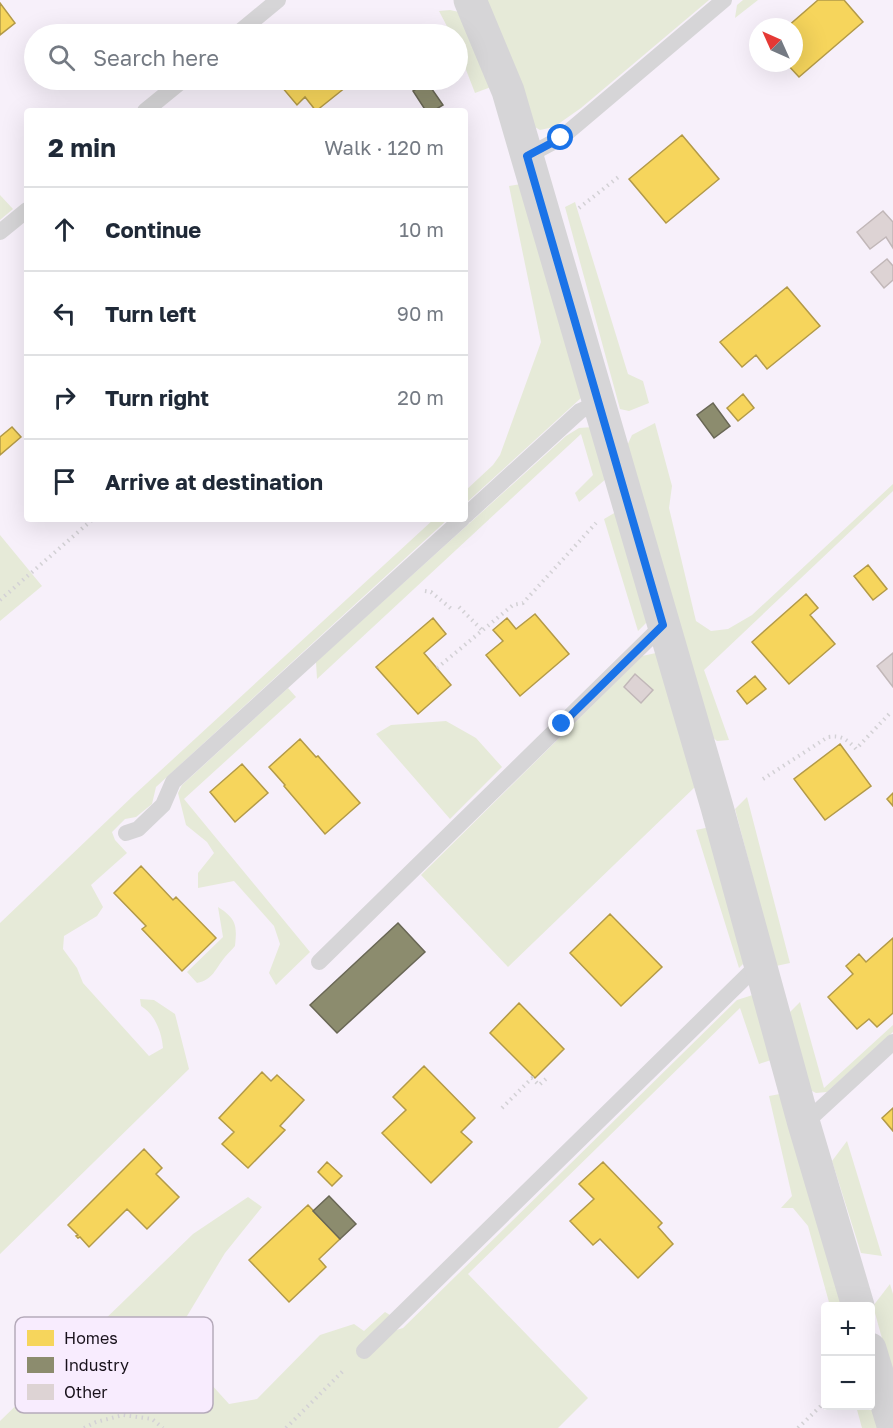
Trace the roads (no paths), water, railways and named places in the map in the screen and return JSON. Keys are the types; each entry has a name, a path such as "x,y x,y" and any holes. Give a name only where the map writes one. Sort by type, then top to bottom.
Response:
{"street":[{"path":"470,0 508,91 710,784 804,1124 857,1302"},
{"path":"872,1356 893,1425"}],"lane":[{"path":"249,24 278,0"},
{"path":"527,156 561,138 724,0"},
{"path":"149,108 171,90"},
{"path":"0,232 24,212"},
{"path":"468,514 580,411 598,403"},
{"path":"126,833 138,829 163,805 173,782 460,522"},
{"path":"319,963 663,625"},
{"path":"364,1351 760,963"},
{"path":"804,1124 893,1042"}]}
